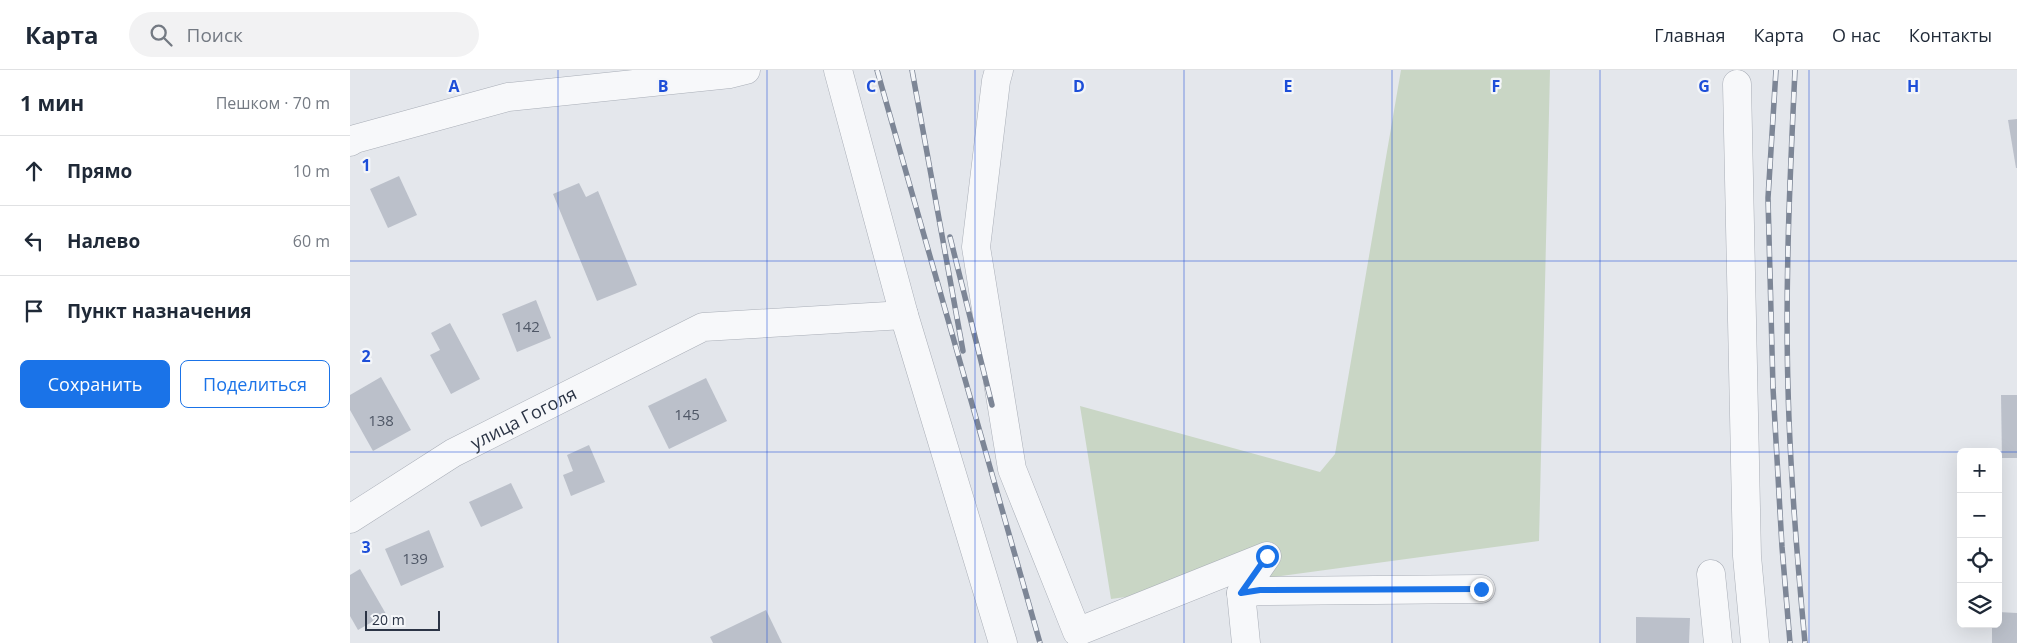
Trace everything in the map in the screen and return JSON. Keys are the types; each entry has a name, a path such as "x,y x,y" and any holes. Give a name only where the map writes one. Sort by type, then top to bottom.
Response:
{"street":[{"path":"350,142 355,139 508,97 730,74 746,70"},
{"path":"838,70 904,315 1003,643"},
{"path":"999,70 996,81 976,247 1012,469 1079,637 1267,556 1241,593 1246,643"},
{"path":"1737,84 1747,556 1754,643"},
{"name":"улица Гоголя","path":"350,519 453,453 703,327 904,315"},
{"path":"1711,574 1718,643"},
{"path":"1241,593 1260,590 1481,589"}],"green space":[{"path":"1401,70 1550,70 1539,541 1111,599 1080,406 1320,472 1335,454"}],"building":[{"path":"2017,119 2017,168 2016,168 2008,120"},
{"path":"399,176 417,215 388,228 370,189"},
{"path":"579,183 586,197 598,191 637,285 597,301 553,194"},
{"path":"536,300 551,338 517,352 502,314"},
{"path":"450,323 480,379 451,394 430,355 440,350 431,333"},
{"path":"381,377 411,430 373,451 350,410 350,395"},
{"path":"706,378 727,421 669,449 648,406"},
{"path":"2001,395 2017,395 2017,458 2002,458"},
{"path":"589,445 605,482 571,496 563,475 573,471 567,455"},
{"path":"511,483 523,508 481,527 469,502"},
{"path":"429,530 444,567 401,586 385,549"},
{"path":"360,569 386,614 358,630 350,616 350,575"},
{"path":"766,610 782,643 713,643 710,637"},
{"path":"2002,612 2017,613 2017,643 1992,643 1992,628 2002,628"},
{"path":"1636,617 1690,618 1689,643 1636,643"}],"railway":[{"path":"877,70 1040,643"},
{"path":"912,70 963,351"},
{"path":"1776,70 1768,198 1773,388 1782,547 1790,643"},
{"path":"1795,70 1788,228 1787,347 1792,483 1805,643"},
{"path":"950,237 992,405"}],"route":[{"path":"1267,556 1241,593 1260,590 1481,589"}]}
